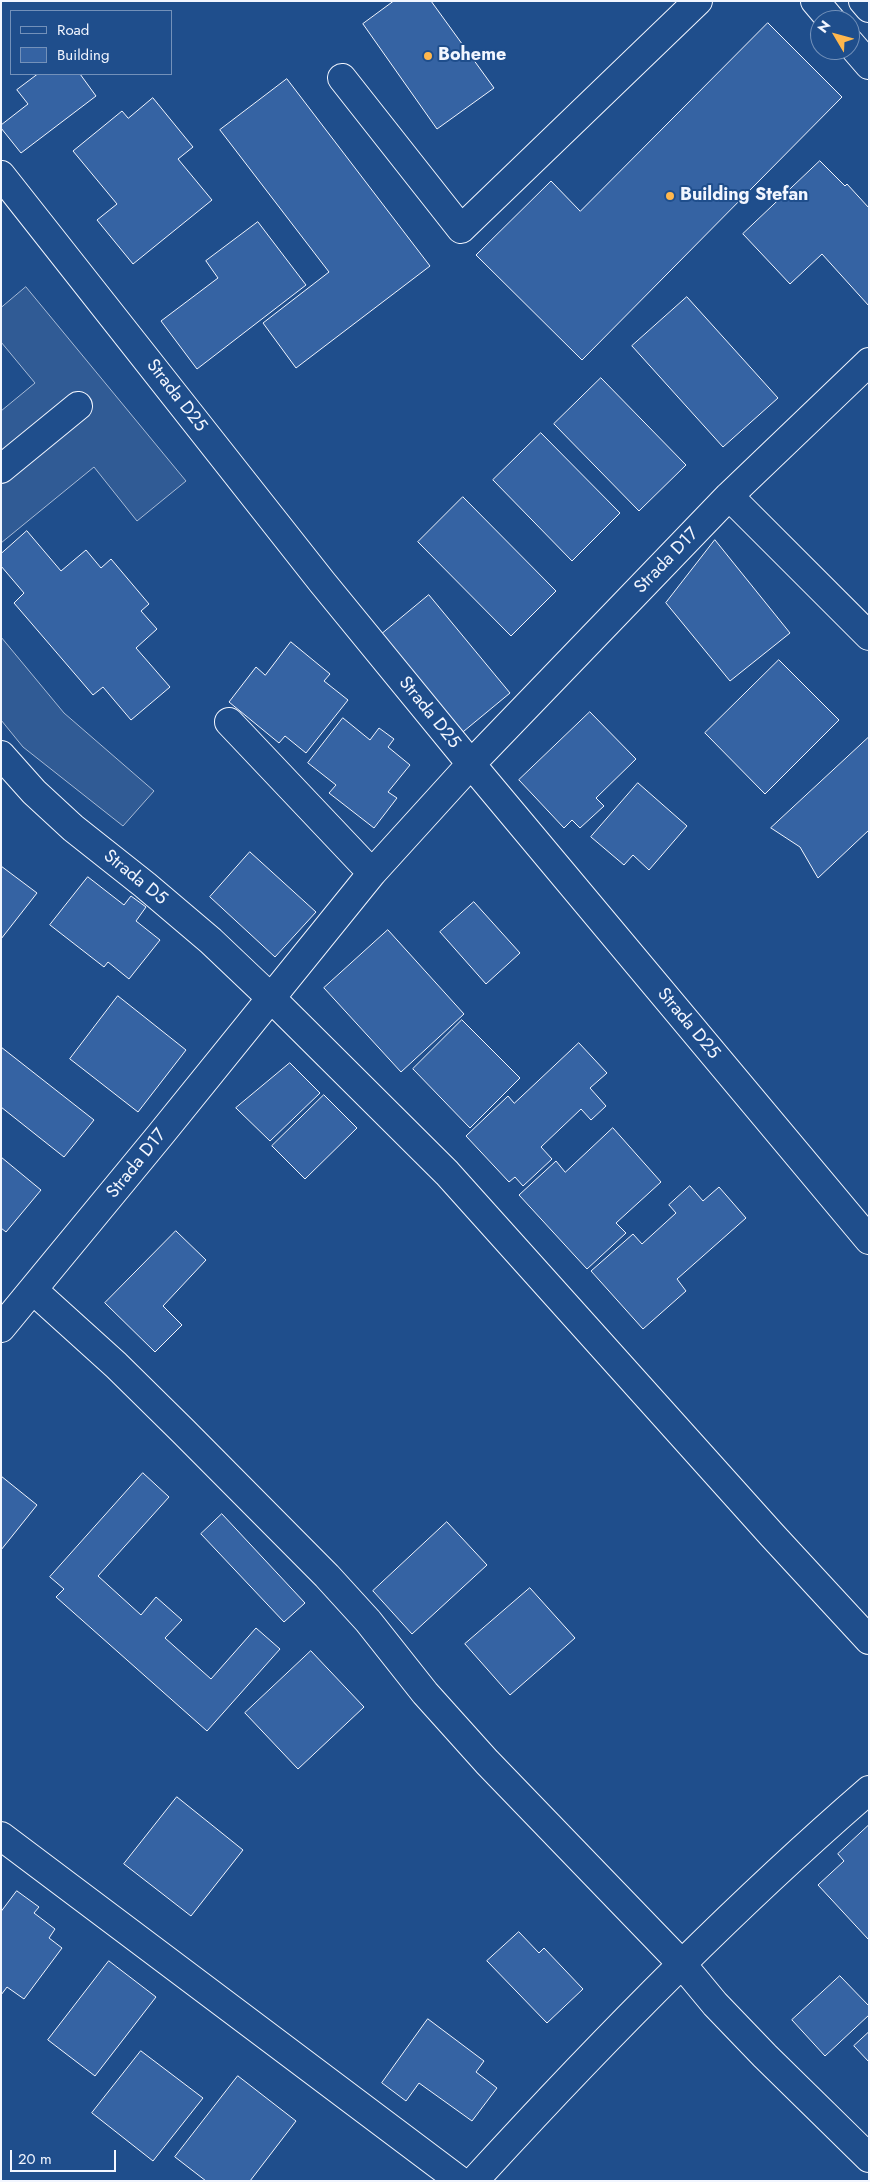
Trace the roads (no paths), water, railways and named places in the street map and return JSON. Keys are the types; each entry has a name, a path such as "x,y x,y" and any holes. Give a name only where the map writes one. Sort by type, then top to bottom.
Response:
{"street":[{"path":"342,78 461,229 698,1"},
{"path":"863,1 869,8"},
{"path":"860,54 869,65"},
{"name":"Strada D25","path":"1,175 322,582 471,764 869,1240"},
{"name":"Strada D17","path":"1,1328 34,1290 372,873 471,764 729,496 869,362"},
{"path":"1,470 78,406"},
{"path":"729,496 869,636"},
{"path":"228,722 372,873"},
{"name":"Strada D5","path":"1,755 34,792 73,828 146,885 211,941 271,998 447,1174 869,1640"},
{"path":"34,1290 176,1424 327,1576 368,1621 425,1693 487,1762 681,1963 715,2004 869,2158"},
{"path":"474,2181 530,2119 681,1963 746,1900 869,1790"},
{"path":"1,1836 460,2181"}],"place":[{"name":"Boheme","path":"428,56"},
{"name":"Building Stefan","path":"670,196"}]}
